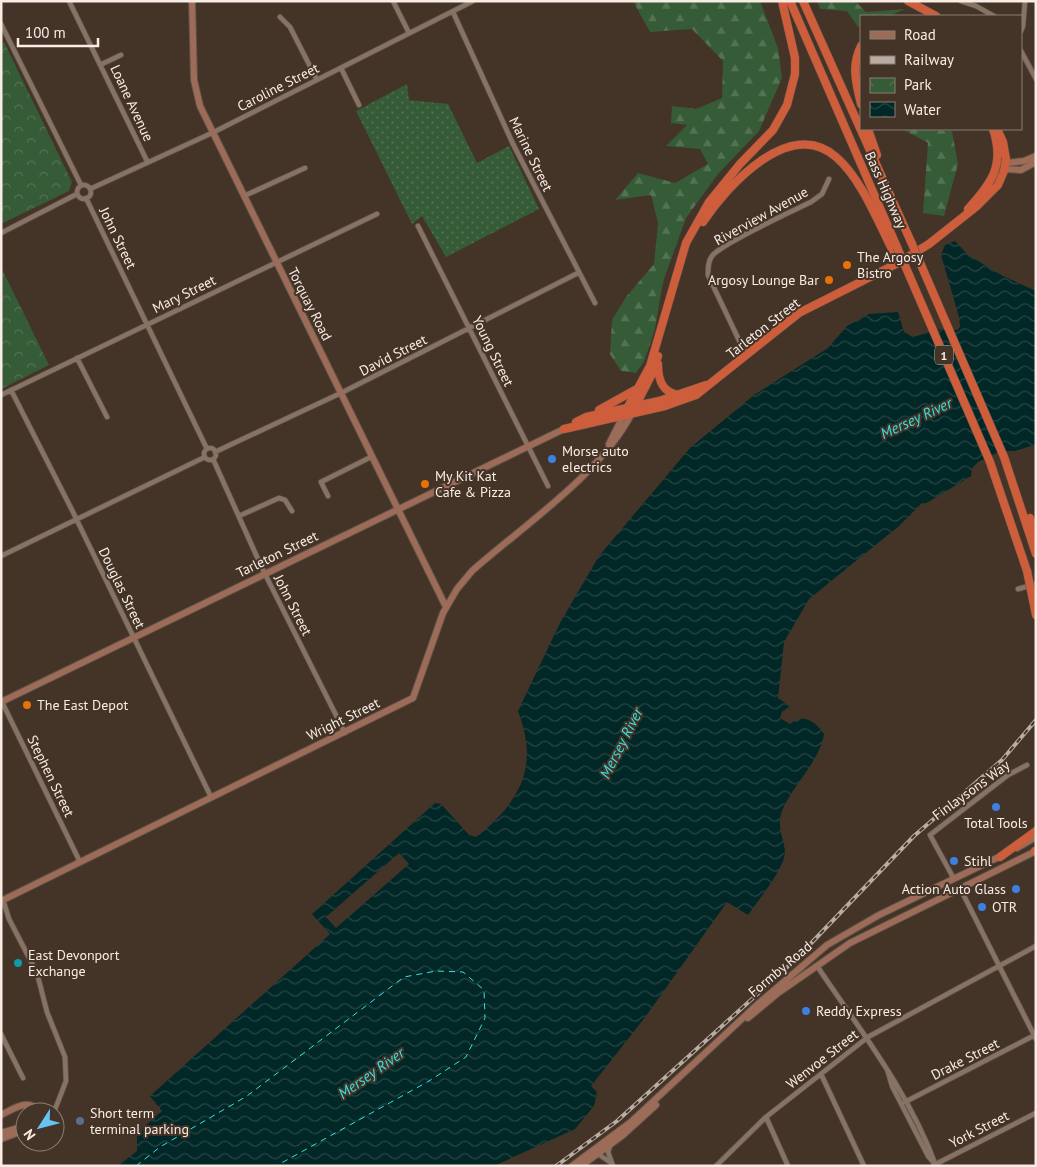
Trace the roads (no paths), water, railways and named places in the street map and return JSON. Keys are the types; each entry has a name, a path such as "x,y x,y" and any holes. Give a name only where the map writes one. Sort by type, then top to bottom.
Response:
{"highway":[{"path":"586,417 630,394 636,388 650,366 686,243 709,202 735,169 773,130 787,106 795,74 795,58 782,1"},
{"name":"Bass Highway","path":"790,1 895,249"},
{"name":"Bass Highway","path":"803,1 860,128"},
{"path":"908,1 934,15"},
{"path":"860,49 854,69 855,84 860,101"},
{"name":"Bass Highway","path":"861,130 1004,457 1036,554"},
{"path":"868,130 892,199"},
{"path":"993,130 1003,165"},
{"path":"997,130 1004,147 1003,165"},
{"path":"672,288 701,225 723,195 744,175 772,154 793,146 805,144 826,150 843,164 852,175 895,249"},
{"name":"Tarleton Street","path":"564,429 586,417 687,400 714,382 799,313 910,256 939,236 986,189 1003,165"},
{"name":"1","path":"895,249 919,298 990,462 1027,571 1036,615"},
{"path":"636,405 652,374 658,354 661,332"},
{"path":"658,354 659,375 663,386 673,394 683,394"},
{"name":"Tarleton Street","path":"564,429 628,411 636,405 683,394 714,382"},
{"path":"628,411 636,388"},
{"path":"1004,457 1018,485 1036,534"},
{"path":"1000,857 1036,831"}],"main road":[{"name":"Torquay Road","path":"192,1 195,92 212,133 446,607"},
{"path":"1003,165 1024,161 1036,156"},
{"path":"1003,165 1021,170 1036,162"},
{"name":"Wright Street","path":"2,901 413,698 446,607 472,571 602,456 628,411"},
{"name":"Tarleton Street","path":"2,701 564,429"},
{"name":"Formby Road","path":"572,1166 631,1122 752,1008 816,955 848,932 1000,857 1036,837"},
{"name":"Formby Road","path":"581,1166 612,1144 768,1001 838,951 858,939 1036,851"},
{"path":"954,879 960,888"},
{"path":"816,955 832,947 838,951"},
{"path":"1,1115 15,1109"},
{"path":"1,1134 15,1129"},
{"path":"1,1139 15,1134"}],"street":[{"name":"Loane Avenue","path":"69,1 102,64 147,161"},
{"path":"393,1 409,33"},
{"name":"Caroline Street","path":"90,189 147,161 212,133 473,1"},
{"path":"961,1 976,6 992,15"},
{"path":"1022,28 1025,1"},
{"name":"Marine Street","path":"453,12 513,144 595,303"},
{"path":"280,17 290,28 316,80"},
{"path":"1,24 81,185"},
{"path":"1022,53 1036,79"},
{"path":"102,64 122,55"},
{"path":"341,68 360,105"},
{"path":"244,196 305,168"},
{"name":"Riverview Avenue","path":"746,355 708,275 709,263 713,255 728,244 812,202 822,194 829,179"},
{"path":"77,194 81,198 90,196 90,189 87,186 81,185"},
{"path":"77,194 77,190 81,185"},
{"path":"1,233 77,194"},
{"name":"John Street","path":"86,198 207,449"},
{"name":"Mary Street","path":"1,395 377,214"},
{"name":"Young Street","path":"418,226 548,486"},
{"name":"David Street","path":"215,452 341,393 578,273"},
{"path":"77,358 107,417"},
{"name":"Douglas Street","path":"11,390 77,520 210,797"},
{"path":"1,556 205,457 213,460 215,452 207,449 204,452 205,457"},
{"path":"328,496 321,482 371,457"},
{"name":"John Street","path":"213,460 265,574 344,733"},
{"path":"239,516 279,498 285,500 292,511"},
{"path":"1018,589 1036,584"},
{"name":"Stephen Street","path":"2,701 80,862"},
{"name":"Finlaysons Way","path":"954,879 930,835 1008,775 1027,765"},
{"path":"960,888 1035,1037"},
{"path":"2,901 37,973 47,1012 66,1063 66,1081 58,1102"},
{"name":"Wenvoe Street","path":"716,1166 766,1117 868,1038 1036,946"},
{"path":"817,966 868,1038 905,1102 932,1154 935,1165"},
{"path":"1,1034 23,1078"},
{"name":"Drake Street","path":"905,1102 1035,1037"},
{"path":"887,1071 892,1086 928,1156 935,1165"},
{"path":"821,1074 864,1166"},
{"name":"York Street","path":"935,1165 1036,1113"},
{"path":"766,1117 788,1166"},
{"path":"612,1144 608,1150 612,1165"},
{"path":"598,1154 608,1159 612,1165"}],"water":[{"name":"Mersey River","path":"955,241 968,255 1003,276 1036,291 1036,447 1031,446 1015,451 1000,451 978,462 972,468 971,476 925,504 922,503 899,526 809,599 784,642 778,698 790,706 782,712 780,718 790,724 800,719 808,720 817,725 824,734 817,754 792,792 780,816 780,827 785,852 784,859 770,885 748,915 727,902 646,1016 591,1086 597,1092 594,1106 575,1129 494,1166 118,1166 137,1151 137,1133 162,1111 150,1096 330,934 312,914 435,803 441,804 469,835 476,837 504,811 520,787 526,763 526,738 518,711 560,623 599,556 690,448 754,395 828,348 847,326 869,314 898,312 904,332 913,337 942,329 957,330 960,327 959,317 941,255 945,245"}],"railway":[{"path":"556,1166 617,1121 794,961 914,836 1002,760 1036,720"}],"place":[{"name":"The Argosy Bistro","path":"847,265"},
{"name":"Argosy Lounge Bar","path":"829,280"},
{"name":"Morse auto electrics","path":"552,459"},
{"name":"My Kit Kat Cafe & Pizza","path":"425,484"},
{"name":"The East Depot","path":"27,705"},
{"name":"Total Tools","path":"996,807"},
{"name":"Stihl","path":"954,861"},
{"name":"Action Auto Glass","path":"1016,889"},
{"name":"OTR","path":"982,907"},
{"name":"East Devonport Exchange","path":"18,963"},
{"name":"Reddy Express","path":"806,1011"},
{"name":"Short term terminal parking","path":"80,1121"}]}
